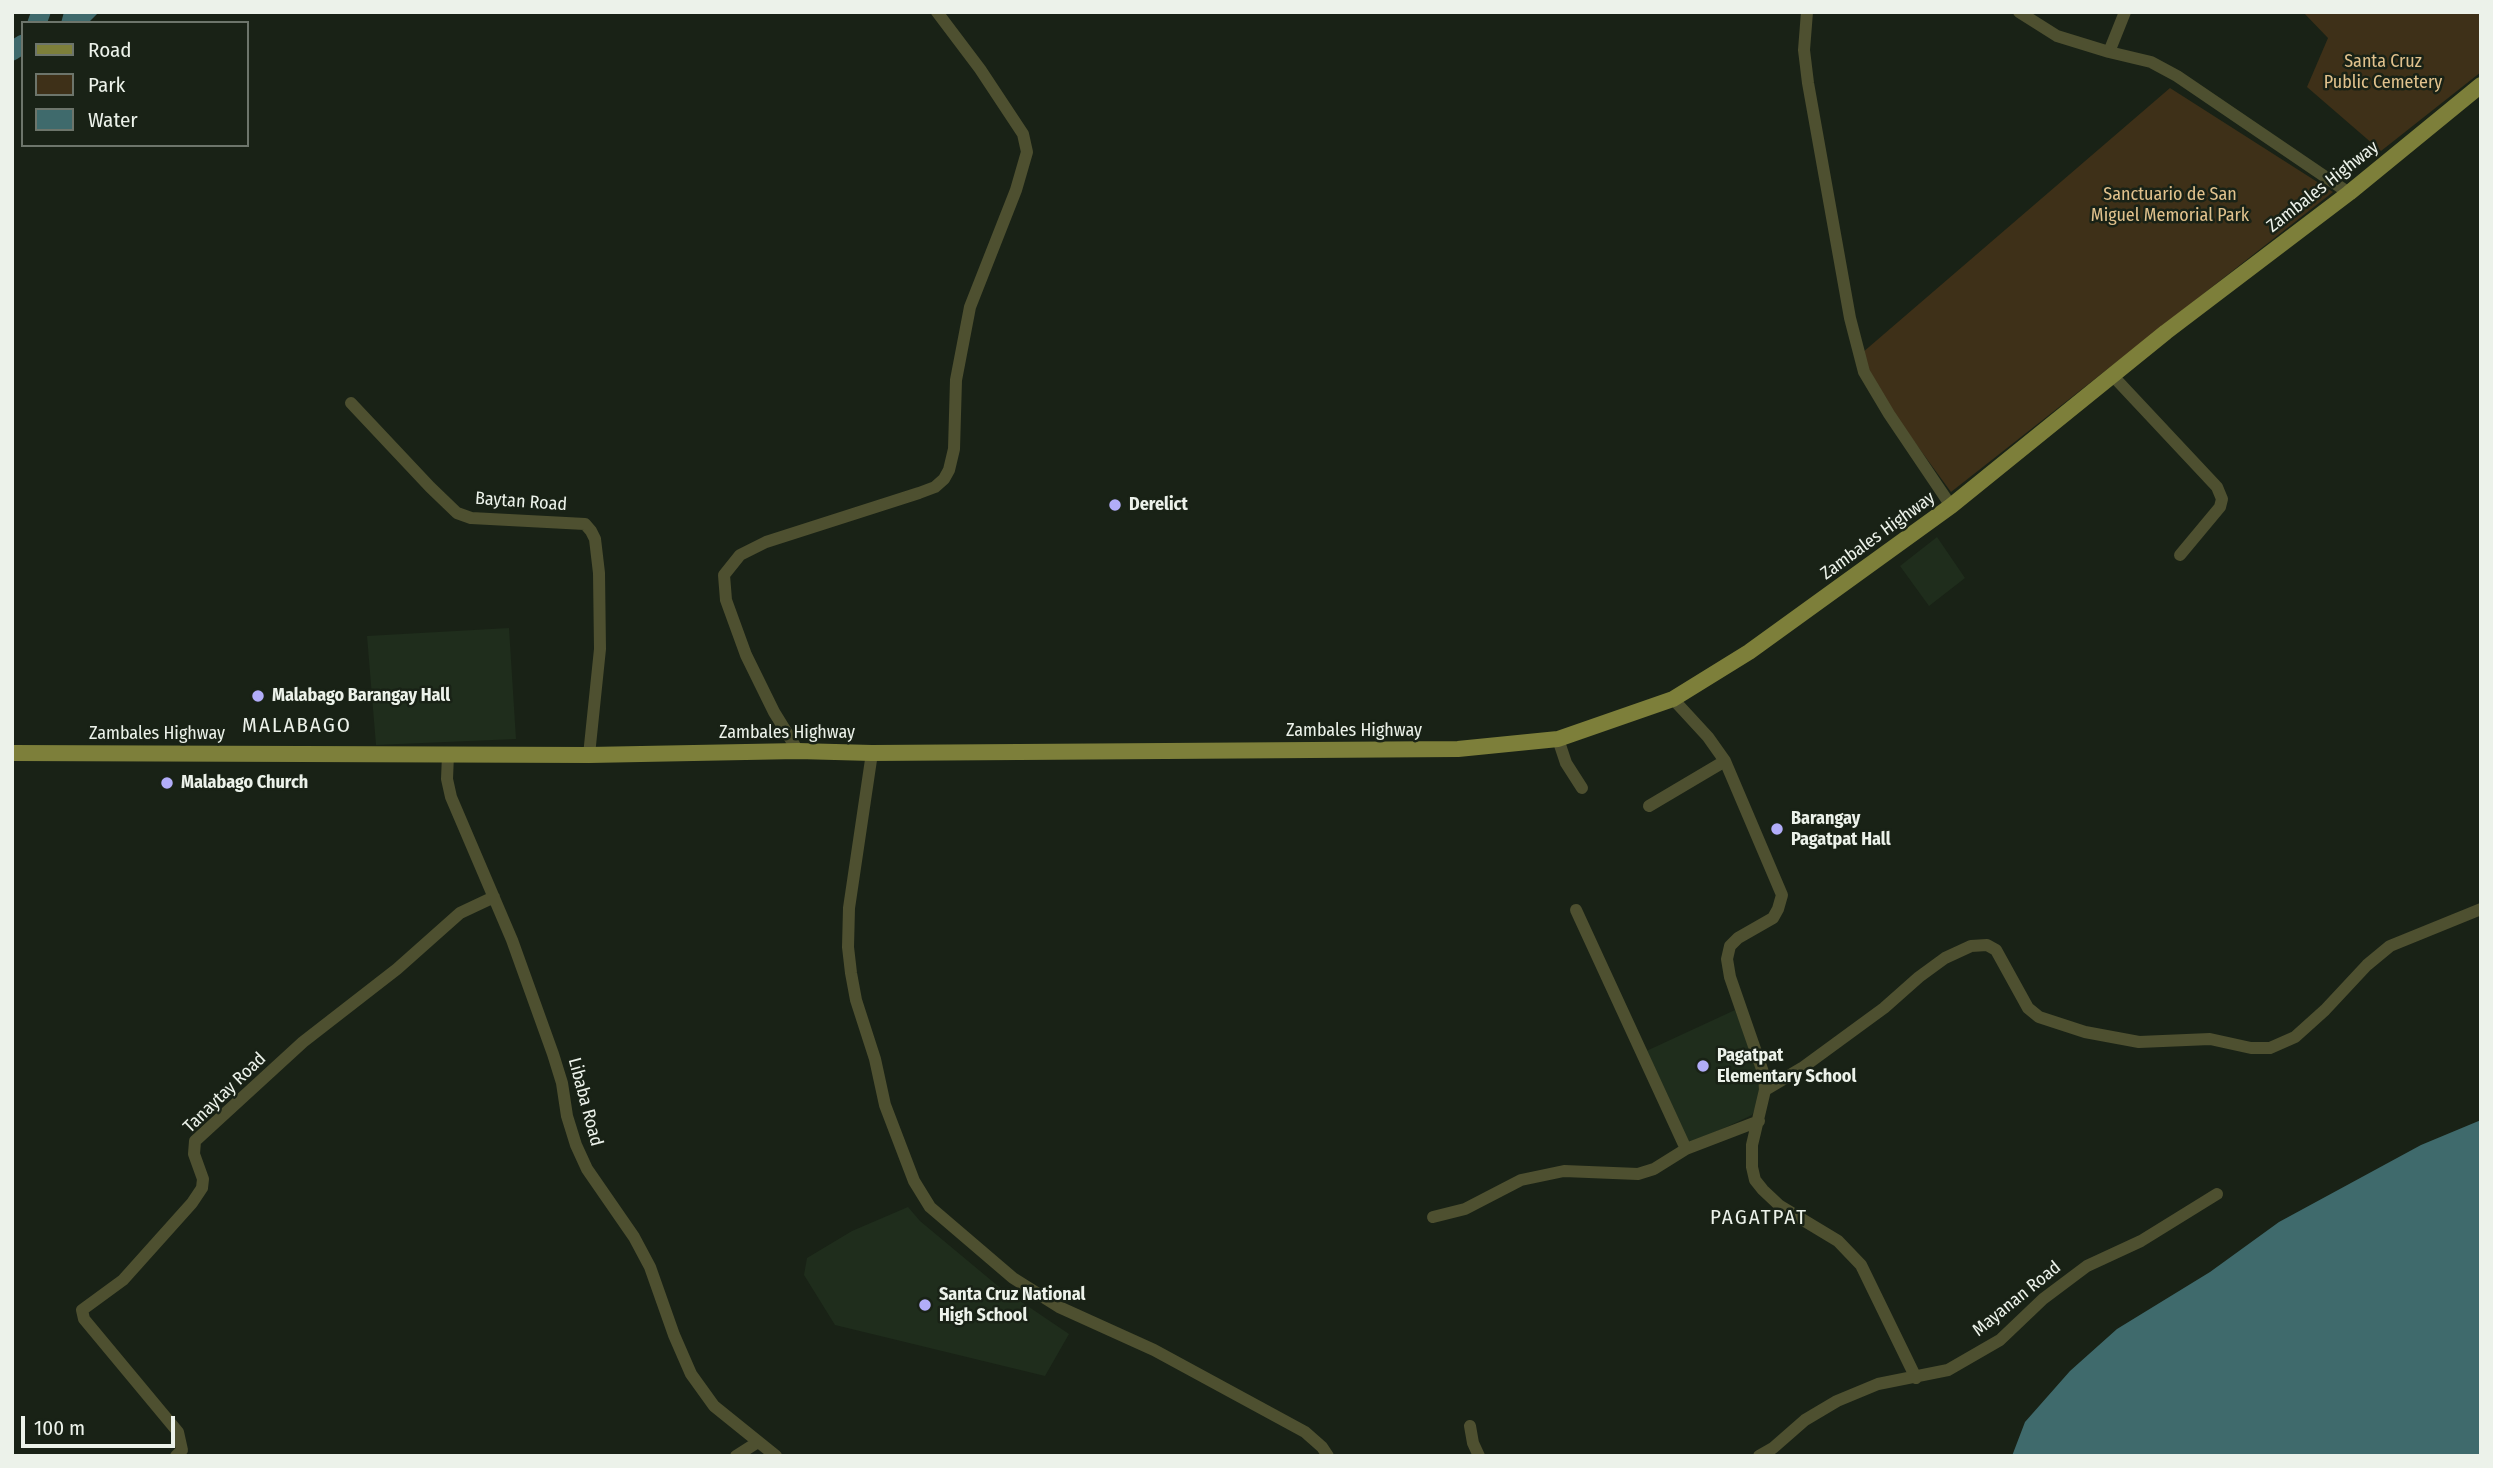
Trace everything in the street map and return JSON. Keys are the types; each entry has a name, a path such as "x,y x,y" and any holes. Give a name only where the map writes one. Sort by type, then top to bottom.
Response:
{"main road":[{"name":"Zambales Highway","path":"12,753 589,755 798,751 872,753 1467,749 1558,739 1673,699 1749,652 1951,506 2349,193 2481,85"}],"street":[{"path":"798,751 774,712 746,655 726,600 724,575 740,555 765,542 919,493 935,487 944,479 954,449 956,380 970,307 1016,190 1027,152 1023,134 980,69 937,12"},
{"path":"1807,12 1804,50 1808,83 1850,318 1864,372 1951,506"},
{"path":"2019,12 2057,36 2151,62 2177,76 2349,193"},
{"path":"2109,52 2124,12"},
{"path":"2113,376 2217,487 2222,499 2220,507 2180,555"},
{"name":"Baytan Road","path":"351,403 457,513 471,518 585,524 592,531 599,573 600,649 589,755"},
{"path":"1673,699 1708,737 1725,761 1782,895 1773,918 1738,937 1730,946 1727,959 1736,997 1764,1075 1765,1090 1752,1145 1755,1180 1780,1206 1838,1241 1861,1265 1916,1378"},
{"path":"1558,739 1566,763 1581,788"},
{"path":"872,753 849,908 848,947 851,972 885,1105 914,1181 930,1207 1013,1278 1059,1307 1154,1350 1305,1432 1328,1456"},
{"name":"Libaba Road","path":"448,755 447,779 451,797 512,940 553,1054 562,1083 567,1116 587,1169 634,1237 650,1267 691,1374 714,1406 775,1456"},
{"path":"1648,806 1725,761"},
{"name":"Tanaytay Road","path":"176,1456 181,1450 178,1432 84,1319 82,1310 123,1280 192,1203 202,1188 203,1179 194,1154 195,1141 303,1042 397,969 460,913 494,897"},
{"path":"1765,1090 1802,1068 1884,1008 1945,958 1972,946 1987,945 1996,950 2028,1008 2039,1017 2074,1028 2139,1042 2210,1039 2251,1048 2270,1048 2295,1037 2325,1010 2367,965 2390,946 2481,909"},
{"path":"1576,910 1686,1149"},
{"path":"1433,1217 1465,1209 1521,1180 1564,1171 1638,1174 1654,1169 1686,1149 1759,1121"},
{"name":"Mayanan Road","path":"1759,1456 1773,1448 1805,1420 1837,1401 1878,1384 1948,1370 2000,1340 2043,1299 2087,1266 2141,1241 2217,1194"},
{"path":"1470,1426 1479,1456"},
{"path":"736,1456 758,1442"}],"shaded area":[{"path":"1937,537 1965,578 1929,606 1900,566"},
{"path":"509,628 516,739 376,745 367,636"},
{"name":"Pagatpat Elementary School","path":"1735,1010 1763,1079 1756,1107 1752,1115 1686,1146 1642,1053"},
{"name":"Santa Cruz National High School","path":"908,1207 920,1221 998,1286 1069,1334 1045,1376 835,1325 804,1275 807,1258 852,1231"}],"green space":[{"name":"Santa Cruz Public Cemetery","path":"2303,12 2481,12 2481,72 2381,151 2307,87 2328,38"},
{"name":"Sanctuario de San Miguel Memorial Park","path":"2170,88 2333,192 1951,492 1869,377 1862,353"}],"water":[{"path":"64,12 99,12 90,21 62,21"},
{"path":"2481,1120 2481,1456 2012,1456 2025,1422 2070,1371 2117,1329 2210,1272 2279,1222 2421,1145"}],"waterway":[{"path":"38,21 41,12"},
{"path":"12,51 21,45"}],"place":[{"name":"Derelict","path":"1115,505"},
{"name":"Malabago Barangay Hall","path":"258,696"},
{"name":"Malabago Church","path":"167,783"},
{"name":"Barangay Pagatpat Hall","path":"1777,829"},
{"name":"Pagatpat Elementary School","path":"1703,1066"},
{"name":"Santa Cruz National High School","path":"925,1305"}],"district":[{"name":"MALABAGO","path":"297,726"},
{"name":"PAGATPAT","path":"1759,1218"}]}
